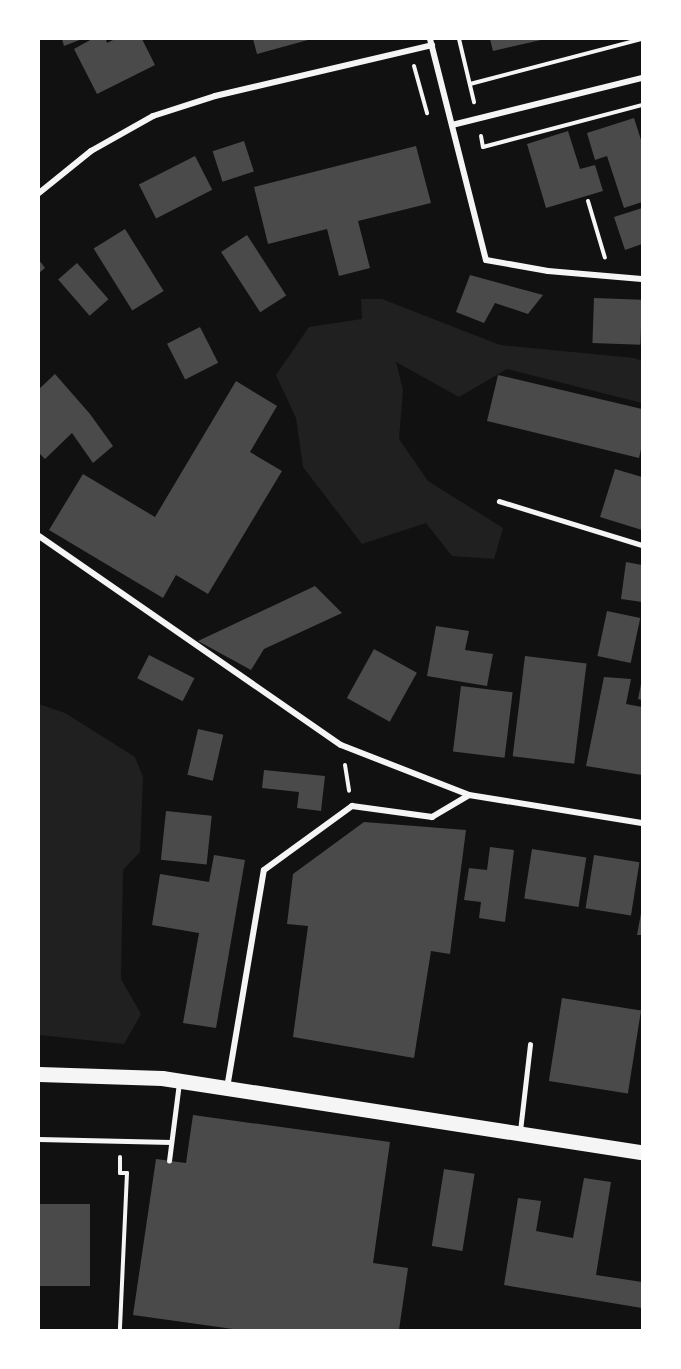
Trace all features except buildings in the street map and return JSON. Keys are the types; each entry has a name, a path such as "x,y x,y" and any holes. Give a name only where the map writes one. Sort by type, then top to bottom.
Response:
{"main road":[{"path":"39,1074 143,1077 179,1081 642,1152"}],"street":[{"path":"39,194 91,151 153,116 215,96 431,42 486,260 549,271 642,279"},
{"path":"452,125 642,78"},
{"path":"39,536 341,745 469,795 642,824"},
{"path":"227,1089 264,870 352,806 432,817 469,795"}],"lane":[{"path":"500,501 642,545"},
{"path":"520,1134 530,1045"},
{"path":"169,1161 179,1081"},
{"path":"39,1139 171,1142"}],"path":[{"path":"459,39 483,147 642,105"},
{"path":"470,84 642,39"},
{"path":"588,201 610,277"},
{"path":"341,745 352,806"},
{"path":"120,1141 120,1173 128,1173 120,1330"}],"shaded area":[{"path":"361,299 382,299 500,345 634,358 642,361 642,403 507,369 459,397 396,362 403,390 399,439 428,481 503,528 494,559 452,556 426,523 362,544 303,467 296,418 276,375 309,327 362,319"},
{"path":"39,704 65,713 135,757 143,777 140,852 123,870 121,979 141,1014 124,1044 39,1035"}]}
